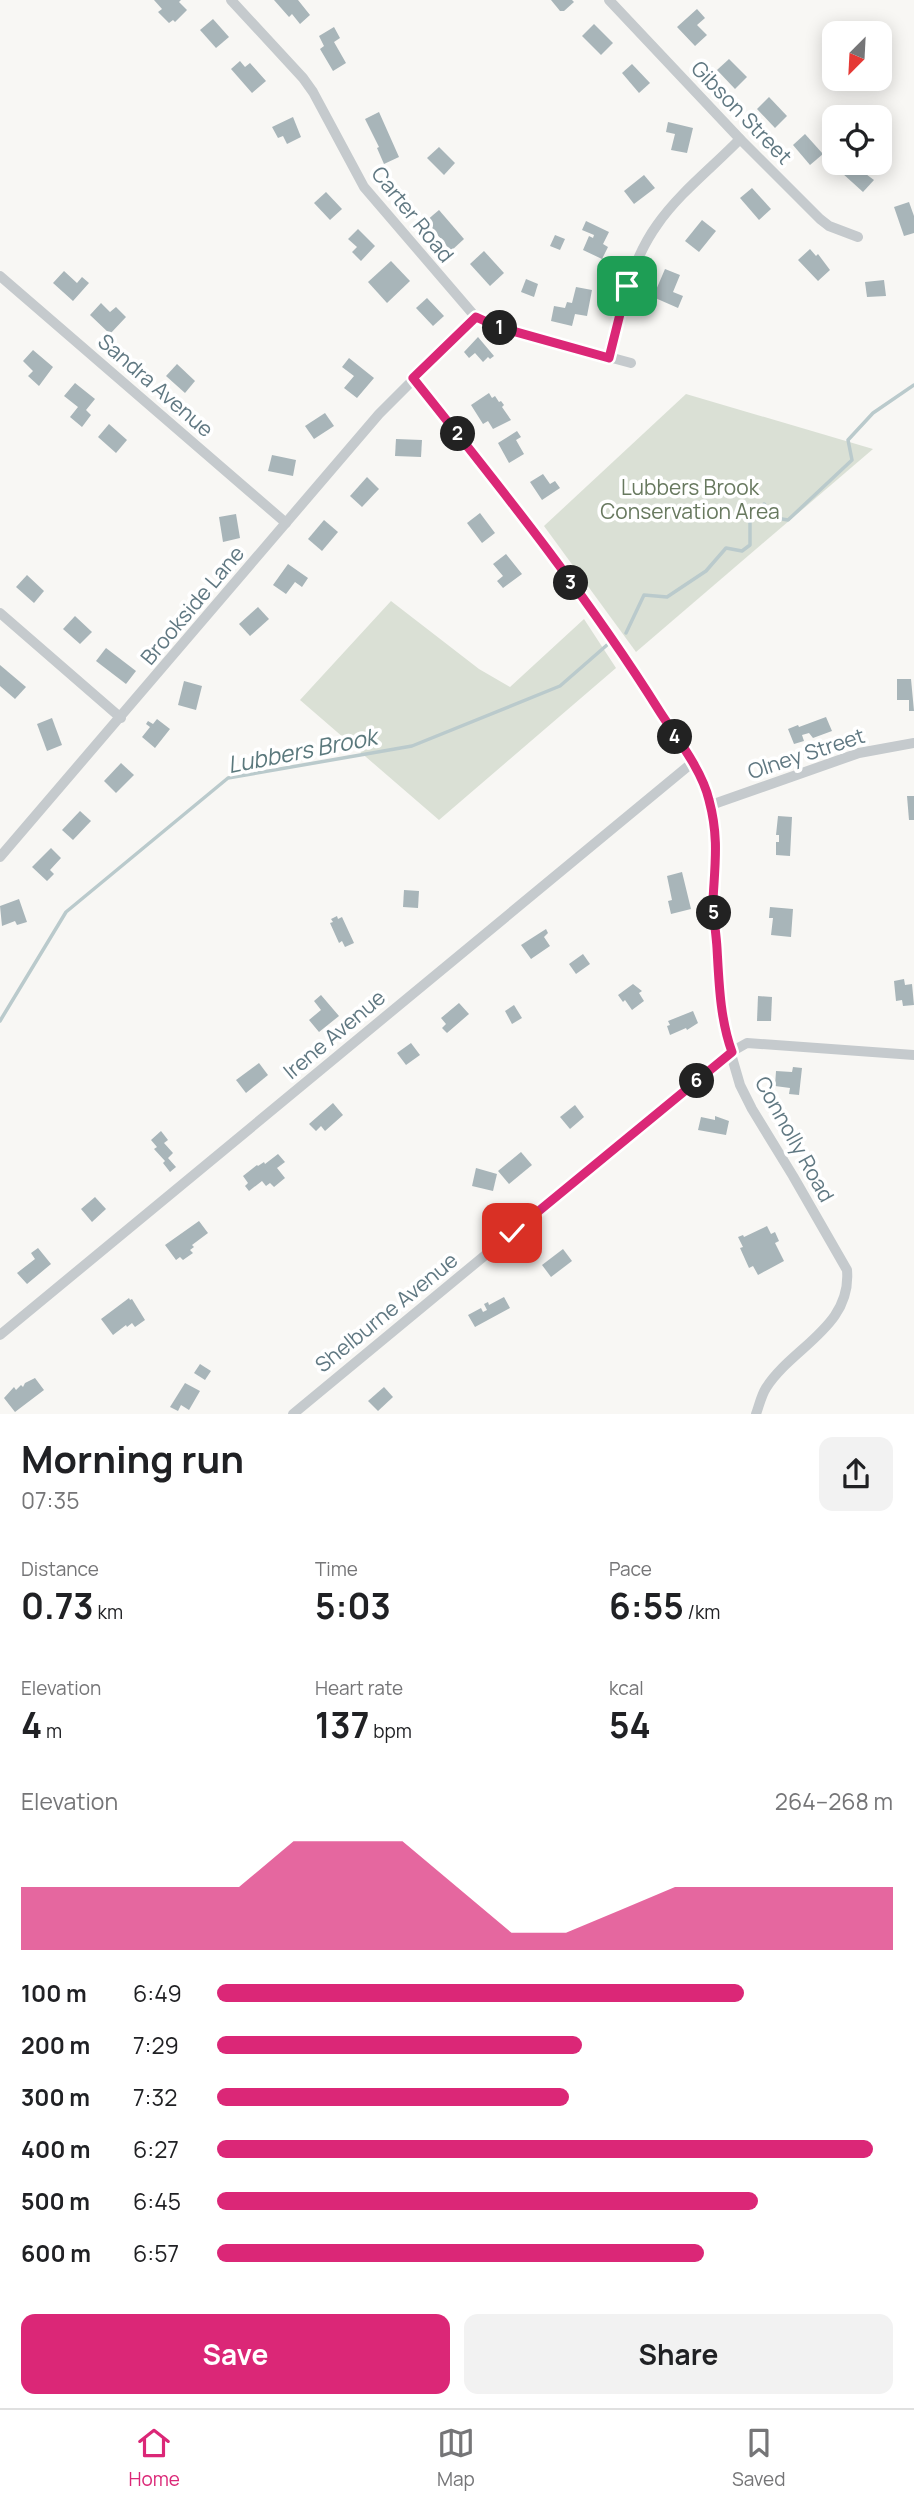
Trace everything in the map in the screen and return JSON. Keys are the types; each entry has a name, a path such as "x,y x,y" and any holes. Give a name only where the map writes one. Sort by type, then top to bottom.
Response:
{"street":[{"name":"Carter Road","path":"231,0 303,78 364,187 476,317 498,327 632,363"},
{"name":"Gibson Street","path":"609,0 740,139 824,223 858,237"},
{"path":"609,358 633,269 652,233 674,203 740,139"},
{"name":"Sandra Avenue","path":"0,276 286,523"},
{"name":"Brookside Lane","path":"0,857 413,378 476,317"},
{"name":"Connolly Road","path":"413,378 485,468 627,659 692,763 709,796 717,853 713,902 724,1030 740,1085 751,1109 847,1270 848,1280 838,1313 828,1326 777,1373 764,1390 756,1414"},
{"path":"0,613 121,718"},
{"name":"Olney Street","path":"711,805 859,753 914,743"},
{"name":"Irene Avenue","path":"0,1335 692,763"},
{"path":"732,1052 747,1043 914,1055"},
{"name":"Shelburne Avenue","path":"293,1414 732,1052"}],"green space":[{"name":"Lubbers Brook Conservation Area","path":"686,394 873,449 636,652 544,526"},
{"path":"391,601 479,669 510,687 584,619 616,668 439,820 300,700"}],"building":[{"path":"154,0 181,0 179,2 187,10 175,22 173,20 169,23 158,12 162,9"},
{"path":"274,0 298,0 310,15 300,24 292,14 289,17"},
{"path":"551,0 574,2 564,11 560,11"},
{"path":"697,9 705,18 697,25 707,35 695,46 677,27"},
{"path":"213,19 229,37 216,48 200,30"},
{"path":"594,24 613,43 601,55 582,36"},
{"path":"334,27 340,38 334,42 346,63 333,71 320,49 324,46 319,36"},
{"path":"729,59 747,77 735,89 717,70"},
{"path":"240,61 245,67 250,63 266,81 252,93 231,69"},
{"path":"632,64 650,83 639,93 622,73"},
{"path":"769,97 787,116 775,128 757,109"},
{"path":"379,112 399,157 384,164 365,119"},
{"path":"293,117 301,137 287,144 283,136 278,138 272,127"},
{"path":"668,122 693,128 687,153 671,150 675,134 666,132"},
{"path":"805,134 822,155 810,165 793,145"},
{"path":"439,147 455,163 444,175 427,158"},
{"path":"644,175 655,188 634,204 624,191"},
{"path":"844,175 867,175 874,180 863,192"},
{"path":"752,188 771,209 759,220 740,198"},
{"path":"326,192 342,209 330,220 314,203"},
{"path":"909,202 914,216 914,233 904,236 894,207"},
{"path":"439,210 464,239 451,251 426,221"},
{"path":"702,220 716,231 699,252 685,241"},
{"path":"586,221 609,232 603,244 608,247 602,259 583,250 589,236 593,238 594,235 582,230"},
{"path":"358,229 375,246 361,261 352,252 357,247 348,239"},
{"path":"555,235 565,239 560,250 550,246"},
{"path":"810,249 816,256 818,254 830,270 818,281 798,260"},
{"path":"484,251 504,273 490,286 470,264"},
{"path":"391,261 410,281 387,303 368,282"},
{"path":"665,269 680,275 673,292 683,296 678,308 653,297"},
{"path":"64,271 77,283 82,277 89,283 73,301 53,283"},
{"path":"526,279 538,284 534,297 521,292"},
{"path":"884,280 886,296 867,297 865,282"},
{"path":"576,287 592,290 587,316 575,314 572,326 551,321 554,306 565,308 567,302 572,303"},
{"path":"427,298 444,316 433,326 416,308"},
{"path":"101,303 110,312 116,307 126,317 110,334 90,315"},
{"path":"478,337 494,356 483,362 475,353 469,358 464,352"},
{"path":"33,350 53,367 39,386 28,376 33,371 23,361"},
{"path":"349,358 374,378 357,398 344,388 354,376 342,367"},
{"path":"177,364 195,381 185,393 166,376"},
{"path":"75,383 95,399 86,410 91,415 82,427 70,417 78,407 64,396"},
{"path":"489,393 492,398 495,396 501,401 511,420 493,429 488,421 483,424 471,405"},
{"path":"325,413 334,426 314,439 305,426"},
{"path":"109,424 127,440 116,453 98,437"},
{"path":"517,431 521,437 516,440 524,454 509,463 498,443"},
{"path":"396,439 422,440 421,457 395,456"},
{"path":"272,455 296,460 293,476 268,471"},
{"path":"543,474 550,484 555,481 560,488 542,500 530,482"},
{"path":"367,477 379,489 362,507 350,496"},
{"path":"480,513 495,533 482,543 467,523"},
{"path":"236,514 240,538 223,542 219,517"},
{"path":"324,520 338,532 322,551 308,539"},
{"path":"506,554 522,574 503,588 497,581 503,576 493,564"},
{"path":"288,564 308,578 302,587 295,582 286,594 273,585"},
{"path":"27,575 44,591 34,603 16,587"},
{"path":"258,607 269,619 250,636 239,624"},
{"path":"75,616 92,632 80,644 63,629"},
{"path":"106,648 136,671 126,684 96,661"},
{"path":"0,665 26,687 15,699 0,686"},
{"path":"897,679 911,679 914,711 909,711 909,700 897,700"},
{"path":"184,681 202,686 196,710 178,705"},
{"path":"826,717 832,731 813,738 809,733 802,735 804,741 794,744 788,729"},
{"path":"52,718 62,745 47,751 37,724"},
{"path":"157,719 170,729 155,748 142,737 150,727 146,724 148,721 153,724"},
{"path":"121,763 134,775 116,793 104,781"},
{"path":"907,796 914,796 914,820 909,820"},
{"path":"80,811 91,821 73,840 62,830"},
{"path":"778,816 792,817 790,856 776,855 776,842 779,842 779,835 776,835"},
{"path":"51,848 61,858 50,870 54,874 47,881 32,867"},
{"path":"682,872 691,909 671,914 668,901 672,900 667,876"},
{"path":"404,890 419,891 418,908 403,907"},
{"path":"19,899 27,922 17,925 15,921 2,926 0,906"},
{"path":"770,907 793,909 791,937 771,935 773,918 769,918"},
{"path":"337,916 338,919 342,917 354,943 345,947 342,941 339,943 330,923 333,922 331,919"},
{"path":"546,929 548,933 544,937 550,946 531,959 521,945"},
{"path":"583,954 590,964 576,974 569,964"},
{"path":"904,979 905,985 912,984 914,1005 903,1006 902,1000 896,1001 894,981"},
{"path":"633,984 642,991 639,993 644,1001 632,1010 618,995"},
{"path":"321,995 339,1016 319,1032 309,1020 321,1010 314,1001"},
{"path":"758,996 772,997 771,1021 757,1021"},
{"path":"459,1003 469,1014 447,1033 442,1028 446,1024 441,1018"},
{"path":"514,1005 522,1018 512,1024 505,1011"},
{"path":"693,1011 698,1023 687,1030 686,1028 670,1035 668,1021"},
{"path":"411,1043 420,1055 406,1065 397,1053"},
{"path":"259,1063 268,1075 246,1093 236,1080"},
{"path":"793,1067 802,1068 799,1095 789,1094 790,1088 775,1086 776,1071 792,1072"},
{"path":"333,1103 343,1115 325,1131 321,1126 316,1131 309,1124"},
{"path":"575,1105 584,1117 570,1129 560,1117"},
{"path":"715,1116 729,1121 726,1135 698,1130 701,1117 715,1120"},
{"path":"161,1131 168,1140 164,1143 173,1153 168,1158 176,1167 170,1172 151,1140"},
{"path":"521,1152 532,1165 509,1184 498,1171"},
{"path":"278,1154 285,1162 277,1168 285,1178 274,1187 270,1183 266,1186 262,1181 249,1191 243,1176"},
{"path":"476,1168 497,1174 493,1191 472,1186"},
{"path":"95,1197 106,1209 92,1222 81,1209"},
{"path":"199,1221 208,1233 192,1245 194,1247 190,1250 193,1253 183,1260 180,1257 176,1260 165,1245"},
{"path":"767,1226 771,1234 775,1232 779,1241 775,1243 784,1261 758,1275 753,1266 749,1268 738,1237 744,1237"},
{"path":"38,1248 51,1264 27,1284 17,1273 35,1259 31,1253"},
{"path":"563,1249 572,1261 551,1277 542,1265"},
{"path":"504,1297 510,1308 475,1327 468,1315 481,1308 483,1312 487,1310 484,1304 488,1302 489,1305"},
{"path":"129,1298 145,1320 135,1327 132,1323 127,1327 126,1325 113,1335 101,1319"},
{"path":"200,1364 211,1371 205,1380 194,1373"},
{"path":"35,1378 44,1390 15,1412 4,1398 14,1387 16,1390 21,1385 23,1387"},
{"path":"185,1383 200,1391 189,1410 181,1405 178,1411 170,1407"},
{"path":"384,1387 393,1397 378,1411 368,1401"}],"waterway":[{"name":"Lubbers Brook","path":"626,633 644,595 667,597 706,571 726,548 742,551 750,545 750,522 764,504 776,518 788,520 852,460 848,440 873,413 914,385"},
{"name":"Lubbers Brook","path":"0,1021 66,912 228,778 412,746 560,686 607,645"}],"route":[{"path":"512,1233 732,1052 724,1030 719,985 713,902 717,853 714,821 709,796 692,763 627,659 485,468 413,378 476,317 498,327 609,358 627,286"}]}
